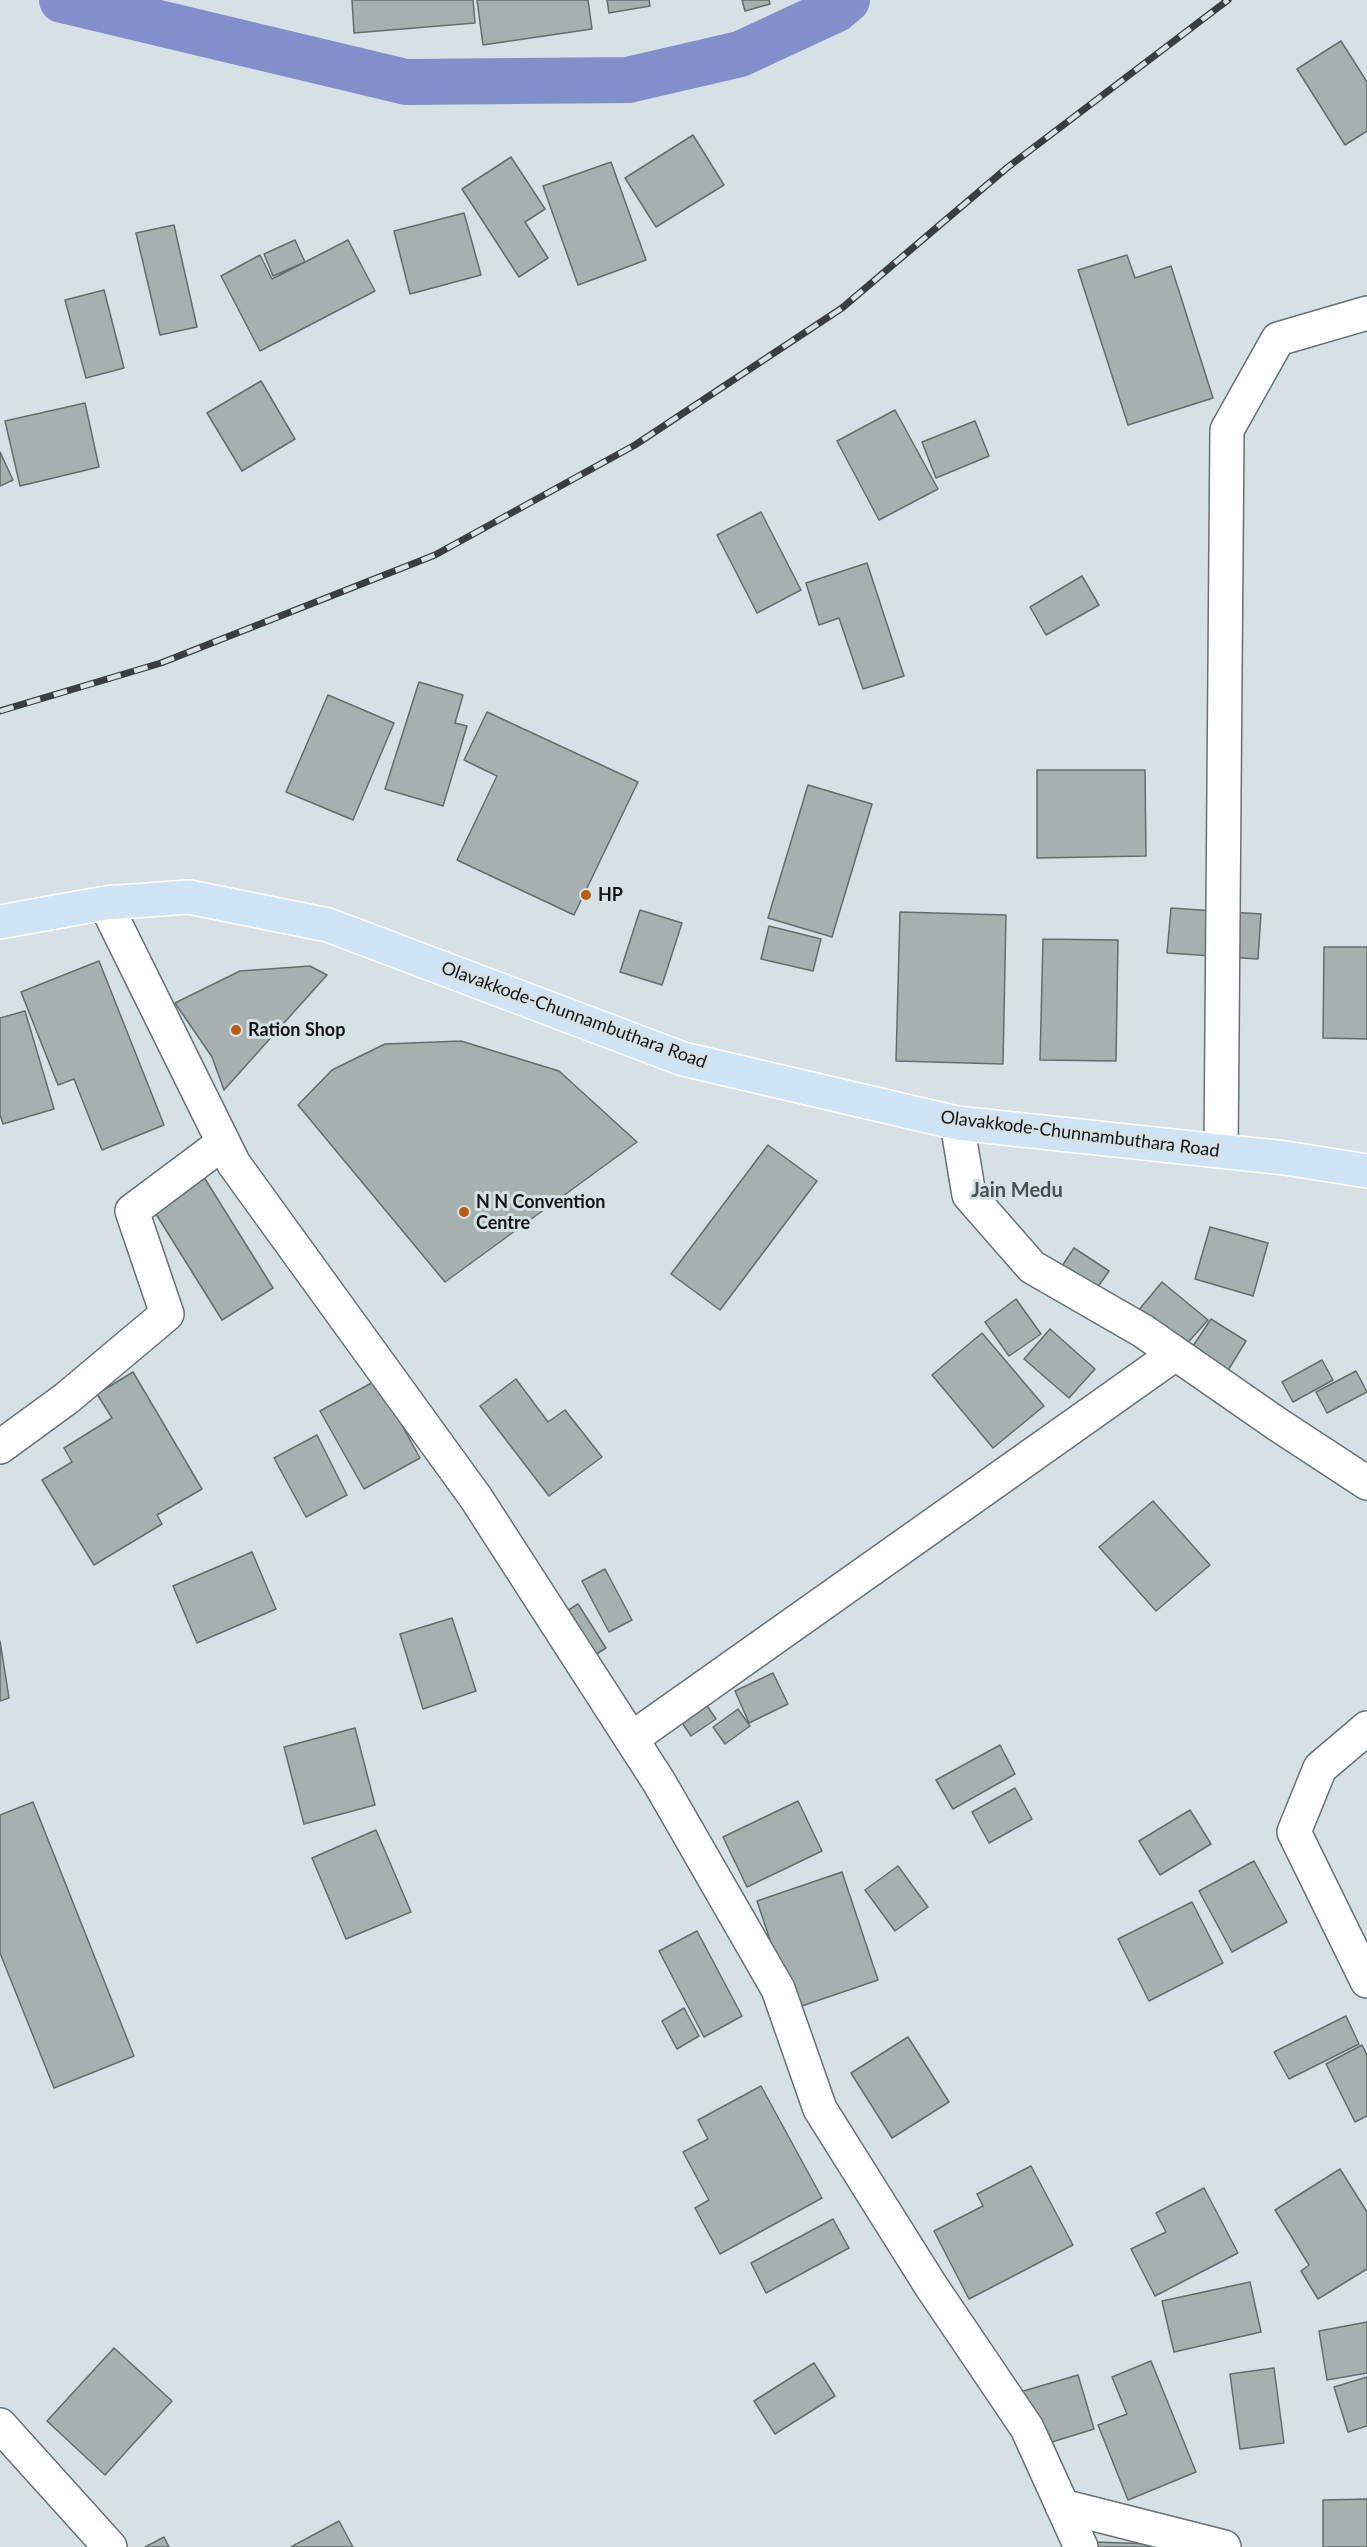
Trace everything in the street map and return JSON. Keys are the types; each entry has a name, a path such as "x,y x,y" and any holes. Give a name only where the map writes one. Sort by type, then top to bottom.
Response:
{"main road":[{"name":"Olavakkode-Chunnambuthara Road","path":"0,922 105,903 189,897 328,925 683,1059 957,1123 1285,1158 1367,1171"}],"street":[{"path":"1221,1151 1227,430 1278,339 1367,313"},
{"path":"105,903 234,1164 476,1498 631,1739 778,1989 820,2109 931,2286 1027,2428 1081,2547"},
{"path":"957,1123 969,1195 1032,1267 1143,1331 1367,1483"},
{"path":"0,1447 67,1398 167,1314 132,1211 223,1143"},
{"path":"631,1739 1175,1354"},
{"path":"1367,1728 1320,1768 1294,1832 1367,1981"},
{"path":"0,2425 110,2547"},
{"path":"1062,2506 1224,2547"}],"building":[{"path":"352,0 473,0 475,23 354,33"},
{"path":"477,0 588,0 592,29 483,45"},
{"path":"607,0 649,0 650,6 609,13"},
{"path":"742,0 769,0 770,4 745,11"},
{"path":"1341,41 1367,82 1367,131 1345,145 1297,69"},
{"path":"693,135 724,185 656,227 625,178"},
{"path":"511,157 545,209 525,222 548,258 519,277 462,189"},
{"path":"611,162 646,260 578,285 543,186"},
{"path":"464,213 481,275 410,294 394,231"},
{"path":"174,225 197,327 160,335 136,233"},
{"path":"295,240 305,262 273,276 264,254"},
{"path":"348,240 375,291 260,351 221,276 260,255 272,279"},
{"path":"1127,255 1135,278 1171,266 1213,398 1128,425 1078,270"},
{"path":"104,290 124,368 86,378 65,300"},
{"path":"261,381 295,439 242,471 207,413"},
{"path":"85,403 99,467 20,486 5,421"},
{"path":"895,410 938,489 879,520 837,441"},
{"path":"975,421 989,456 936,478 922,442"},
{"path":"0,452 13,480 0,486"},
{"path":"761,512 801,590 757,613 717,535"},
{"path":"867,563 904,676 863,689 839,618 819,625 806,583"},
{"path":"1082,576 1099,605 1046,635 1030,607"},
{"path":"419,682 463,695 455,723 467,726 443,806 385,789"},
{"path":"328,695 394,723 353,820 286,792"},
{"path":"487,712 638,782 574,915 457,860 497,776 464,760"},
{"path":"1037,770 1145,770 1146,856 1037,858"},
{"path":"808,785 872,804 832,937 768,918"},
{"path":"1171,908 1261,914 1258,959 1167,953"},
{"path":"640,910 682,923 662,985 620,972"},
{"path":"900,912 1006,915 1003,1064 896,1061"},
{"path":"769,926 821,939 813,971 761,959"},
{"path":"1043,939 1118,940 1116,1061 1040,1060"},
{"path":"1324,947 1367,947 1367,1039 1323,1038"},
{"path":"99,961 164,1125 102,1150 74,1079 58,1085 21,992"},
{"name":"Ration Shop","path":"310,966 327,975 224,1090 212,1057 175,1003 240,971"},
{"path":"25,1011 54,1109 3,1124 0,1115 0,1018"},
{"name":"N N Convention Centre","path":"461,1041 559,1071 637,1142 445,1282 298,1105 332,1070 385,1044"},
{"path":"768,1145 817,1181 720,1310 671,1274"},
{"path":"202,1174 273,1288 222,1320 151,1206"},
{"path":"1210,1227 1268,1243 1253,1296 1195,1279"},
{"path":"1074,1248 1109,1271 1097,1288 1062,1266"},
{"path":"1162,1282 1208,1320 1183,1348 1138,1311"},
{"path":"1016,1299 1041,1334 1009,1356 985,1322"},
{"path":"1211,1319 1246,1341 1227,1372 1191,1349"},
{"path":"1050,1329 1095,1369 1069,1398 1024,1359"},
{"path":"982,1333 1044,1406 993,1448 932,1375"},
{"path":"1322,1360 1333,1380 1293,1402 1282,1382"},
{"path":"1356,1371 1367,1392 1327,1413 1316,1392"},
{"path":"133,1372 202,1489 157,1515 162,1524 94,1565 42,1480 72,1462 64,1448 112,1418 97,1394"},
{"path":"516,1379 548,1422 565,1410 602,1457 549,1496 480,1406"},
{"path":"377,1380 420,1458 364,1489 320,1411"},
{"path":"317,1435 347,1495 306,1517 274,1458"},
{"path":"1153,1501 1210,1565 1156,1611 1099,1547"},
{"path":"252,1552 276,1609 197,1643 173,1586"},
{"path":"605,1569 632,1620 609,1632 582,1581"},
{"path":"578,1604 606,1648 573,1669 545,1625"},
{"path":"452,1618 476,1691 423,1709 400,1634"},
{"path":"0,1641 9,1698 0,1701"},
{"path":"773,1673 788,1704 749,1723 735,1691"},
{"path":"699,1694 716,1719 691,1736 674,1711"},
{"path":"738,1709 750,1726 725,1744 713,1727"},
{"path":"355,1728 375,1805 304,1824 284,1747"},
{"path":"1000,1745 1015,1774 953,1809 936,1780"},
{"path":"1015,1788 1032,1819 989,1843 972,1812"},
{"path":"798,1801 822,1851 747,1887 723,1837"},
{"path":"33,1802 134,2056 54,2088 0,1953 0,1815"},
{"path":"1190,1810 1211,1844 1160,1875 1139,1841"},
{"path":"376,1830 411,1912 346,1939 312,1858"},
{"path":"1254,1861 1287,1922 1232,1952 1199,1891"},
{"path":"898,1866 928,1907 895,1931 865,1890"},
{"path":"842,1872 878,1980 793,2009 757,1901"},
{"path":"1192,1902 1223,1963 1149,2001 1118,1939"},
{"path":"697,1931 742,2016 704,2037 659,1951"},
{"path":"684,2008 699,2036 677,2049 662,2021"},
{"path":"1346,2016 1359,2044 1289,2079 1274,2052"},
{"path":"908,2037 949,2102 892,2138 851,2073"},
{"path":"1362,2045 1367,2055 1367,2116 1355,2122 1326,2064"},
{"path":"761,2086 822,2198 720,2254 695,2208 709,2200 683,2152 708,2139 698,2120"},
{"path":"1031,2166 1073,2245 969,2299 934,2231 983,2206 977,2194"},
{"path":"1340,2169 1367,2212 1367,2269 1318,2299 1301,2271 1309,2265 1275,2210"},
{"path":"1204,2188 1238,2253 1155,2296 1131,2249 1166,2232 1156,2213"},
{"path":"833,2219 849,2248 766,2293 751,2263"},
{"path":"1250,2282 1261,2332 1174,2352 1162,2301"},
{"path":"1367,2322 1367,2373 1327,2380 1319,2331"},
{"path":"114,2348 172,2401 105,2475 47,2421"},
{"path":"1151,2361 1196,2472 1128,2500 1098,2425 1127,2414 1112,2377"},
{"path":"814,2363 835,2396 775,2434 754,2401"},
{"path":"1274,2368 1284,2443 1240,2449 1230,2374"},
{"path":"1078,2375 1094,2429 1036,2447 1020,2392"},
{"path":"1367,2377 1367,2426 1348,2432 1334,2387"},
{"path":"1367,2499 1367,2547 1323,2547 1323,2500"},
{"path":"339,2521 353,2547 291,2547"},
{"path":"164,2537 169,2547 145,2547"},
{"path":"1096,2542 1180,2545 1179,2547 1096,2547"}],"waterway":[{"path":"62,0 406,82 628,80 740,54 835,10 847,0"}],"railway":[{"path":"0,711 161,663 435,555 635,445 842,308 1008,167 1228,0"}],"place":[{"name":"HP","path":"586,895"},
{"name":"Ration Shop","path":"236,1030"},
{"name":"N N Convention Centre","path":"464,1212"}],"district":[{"name":"Jain Medu","path":"1017,1191"}]}
